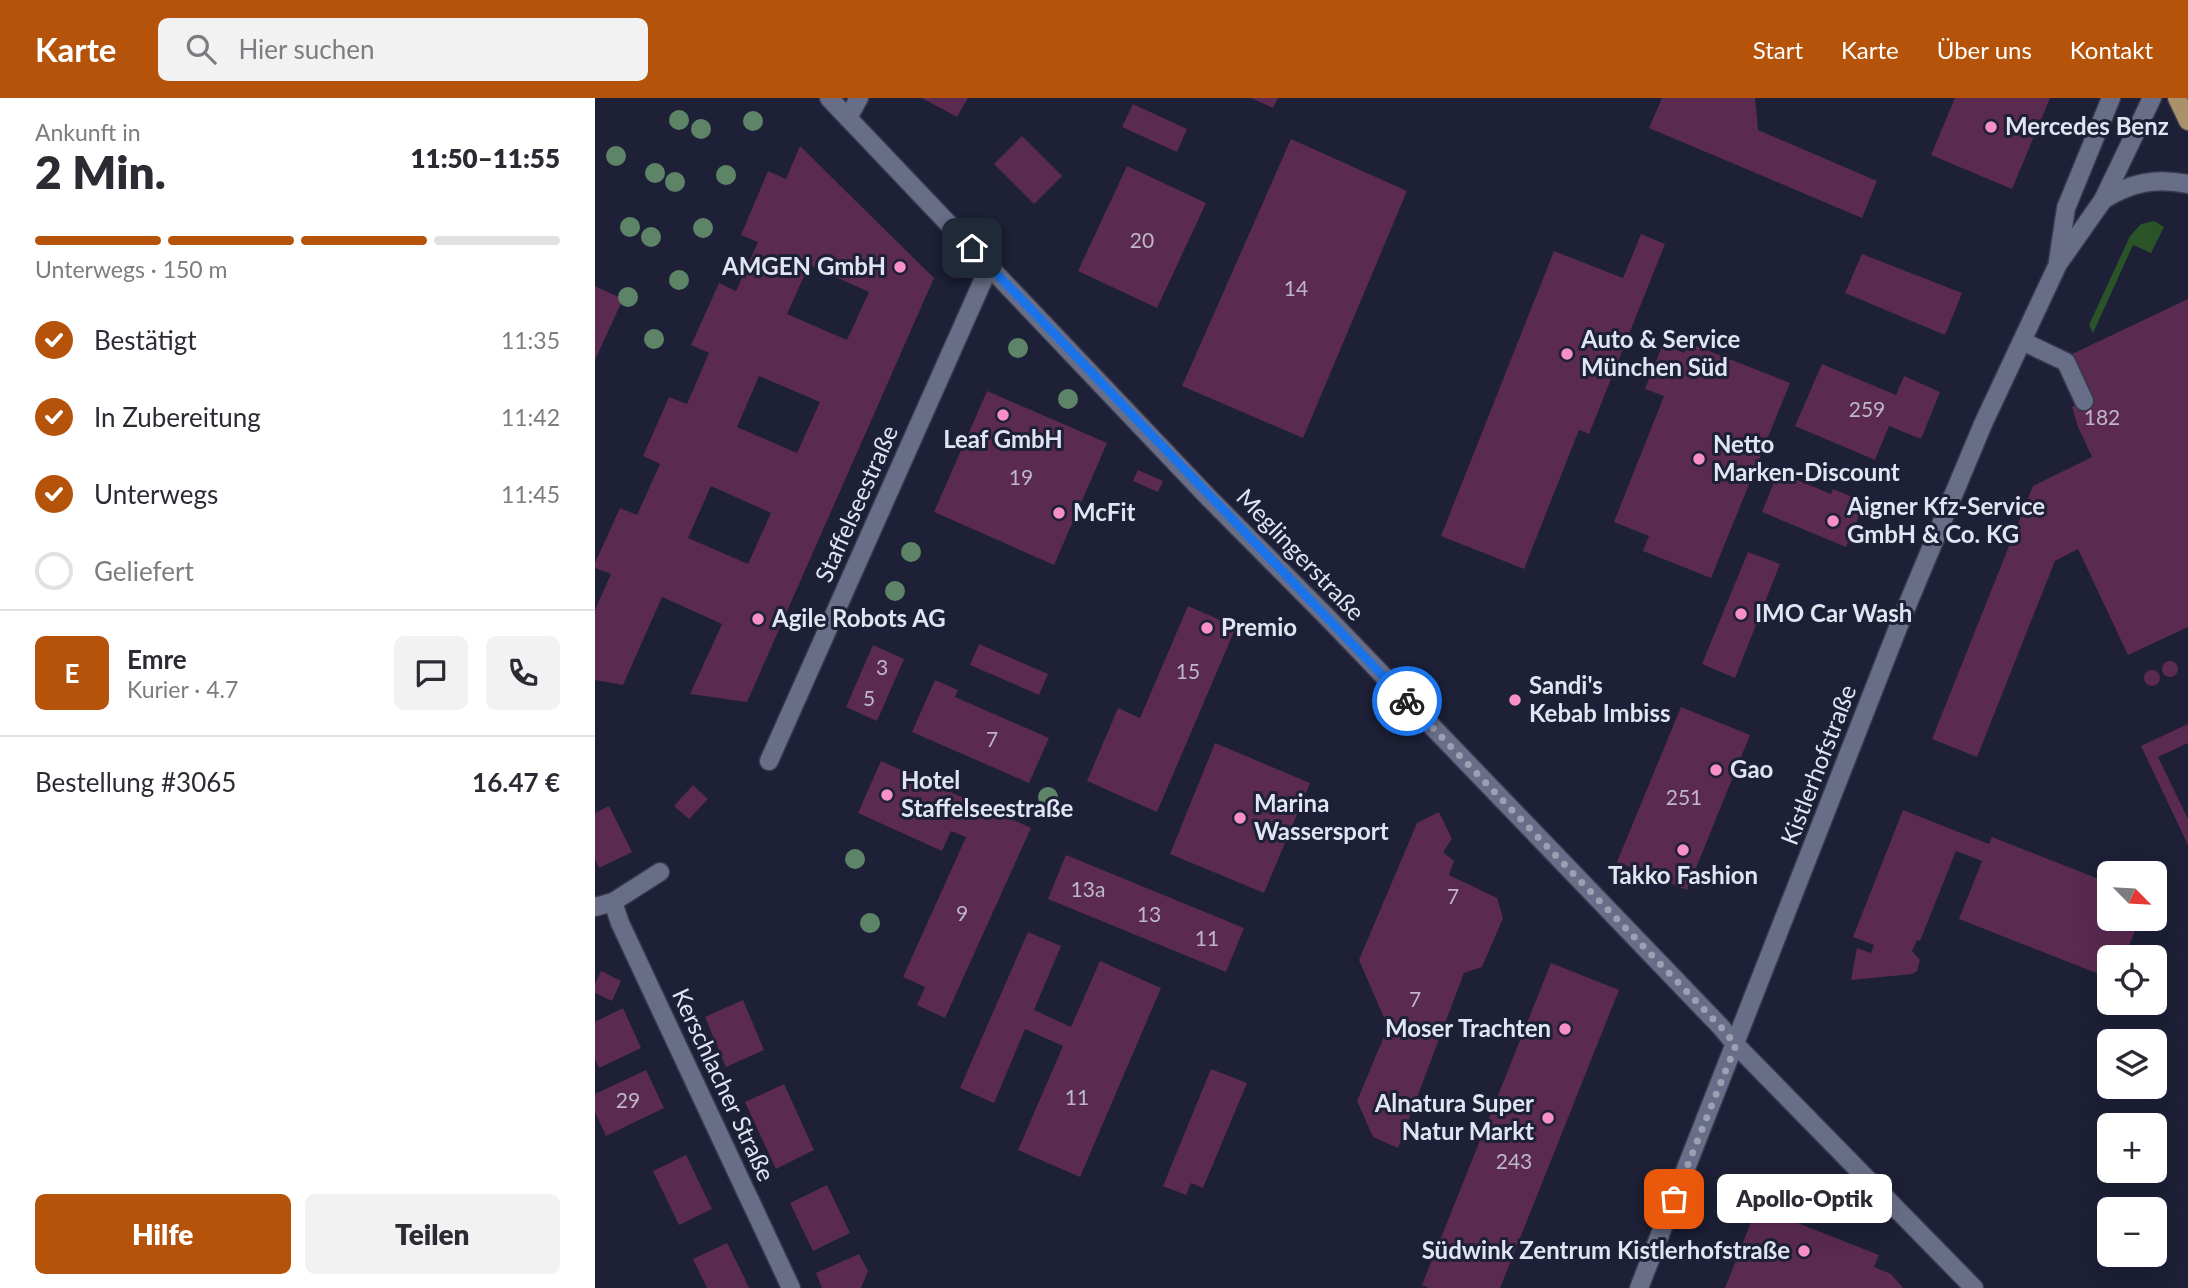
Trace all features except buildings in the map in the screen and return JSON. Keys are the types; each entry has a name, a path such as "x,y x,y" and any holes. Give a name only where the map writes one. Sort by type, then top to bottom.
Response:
{"main road":[{"path":"2177,98 2188,121"}],"street":[{"name":"Meglingerstraße","path":"829,98 1736,1045 1974,1288"},
{"path":"848,118 859,98"},
{"name":"Kistlerhofstraße","path":"2058,264 2066,208 2111,98"},
{"name":"Kistlerhofstraße","path":"1639,1288 1909,602 1983,424 2058,264 2103,201 2152,98"},
{"path":"2103,201 2129,186 2158,180 2188,184"},
{"name":"Staffelseestraße","path":"768,761 989,267"},
{"path":"2022,341 2066,362 2084,401"},
{"path":"595,907 613,902 660,872"},
{"name":"Kerschlacher Straße","path":"613,902 620,923 791,1288"}],"green space":[{"path":"2154,221 2164,227 2151,253 2133,245 2093,333 2089,325 2130,236 2141,224"}],"way so far":[{"path":"1407,701 1736,1045 1674,1199"}],"place":[{"name":"Mercedes Benz","path":"1991,127"},
{"name":"AMGEN GmbH","path":"900,267"},
{"name":"Auto & Service München Süd","path":"1567,354"},
{"name":"Leaf GmbH","path":"1003,415"},
{"name":"Netto Marken-Discount","path":"1699,459"},
{"name":"McFit","path":"1059,513"},
{"name":"Aigner Kfz-Service GmbH & Co. KG","path":"1833,521"},
{"name":"IMO Car Wash","path":"1741,614"},
{"name":"Agile Robots AG","path":"758,619"},
{"name":"Premio","path":"1207,628"},
{"name":"Sandi's Kebab Imbiss","path":"1515,700"},
{"name":"Gao","path":"1716,770"},
{"name":"Hotel Staffelseestraße","path":"887,795"},
{"name":"Marina Wassersport","path":"1240,818"},
{"name":"Takko Fashion","path":"1683,850"},
{"name":"Moser Trachten","path":"1565,1029"},
{"name":"Alnatura Super Natur Markt","path":"1548,1118"},
{"name":"Apollo-Optik","path":"1674,1199"},
{"name":"Südwink Zentrum Kistlerhofstraße","path":"1804,1251"}],"route":[{"path":"972,248 1209,498 1407,701"}]}
